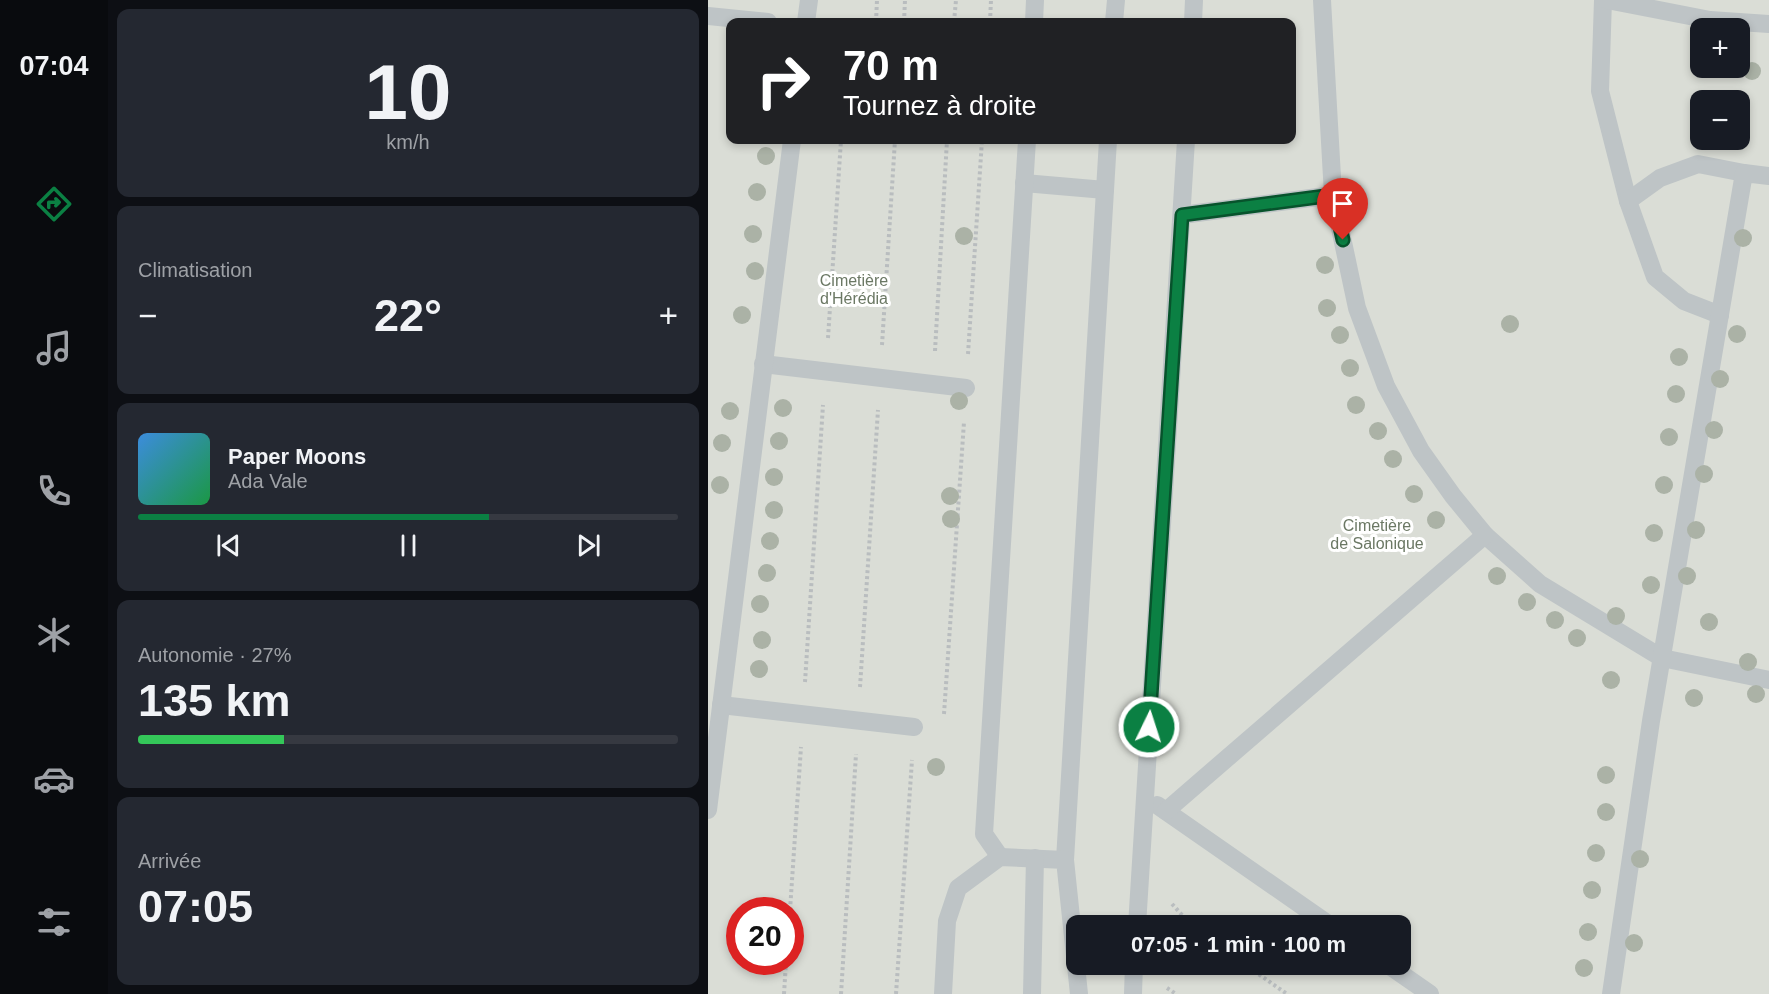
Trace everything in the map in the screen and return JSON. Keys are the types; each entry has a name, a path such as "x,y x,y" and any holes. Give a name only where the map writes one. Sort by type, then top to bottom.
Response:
{"lane":[{"path":"807,18 809,0"},
{"path":"1034,18 1035,0"},
{"path":"1114,18 1116,0"},
{"path":"1193,18 1194,0"},
{"path":"1322,0 1333,195 1357,308 1386,386 1421,451 1453,496 1485,535 1540,584 1662,658 1769,680"},
{"path":"1720,315 1684,301 1655,277 1628,201 1600,91 1605,0 1710,20 1769,24"},
{"path":"708,16 728,18"},
{"path":"708,810 791,144"},
{"path":"1000,857 984,834 1027,144"},
{"path":"1078,994 1065,860 1108,144"},
{"path":"1138,915 1186,144"},
{"path":"1628,201 1660,178 1698,164 1769,176"},
{"path":"1611,994 1662,658 1744,173"},
{"path":"1024,183 1105,190"},
{"path":"1182,215 1333,195"},
{"path":"763,364 966,388"},
{"path":"1166,811 1485,535"},
{"path":"721,705 914,727"},
{"path":"1145,797 1315,915"},
{"path":"943,994 947,921 958,888 1000,857 1065,860"},
{"path":"1032,994 1035,858"},
{"path":"1133,994 1134,975"},
{"path":"1403,975 1430,994"}],"path":[{"path":"876,18 877,0"},
{"path":"904,18 905,0"},
{"path":"954,18 956,0"},
{"path":"990,18 991,0"},
{"path":"791,897 841,144"},
{"path":"841,994 895,144"},
{"path":"933,384 948,144"},
{"path":"896,994 914,727 943,730 982,144"},
{"path":"784,994 785,975"},
{"path":"1260,975 1287,994"}],"green space":[{"name":"Cimetière de Salonique","path":"708,0 1769,0 1769,994 708,994"}],"route":[{"path":"1149,727 1182,215 1333,195 1343,240"}],"park label":[{"name":"Cimetière d'Hérédia","path":"854,289"}]}
